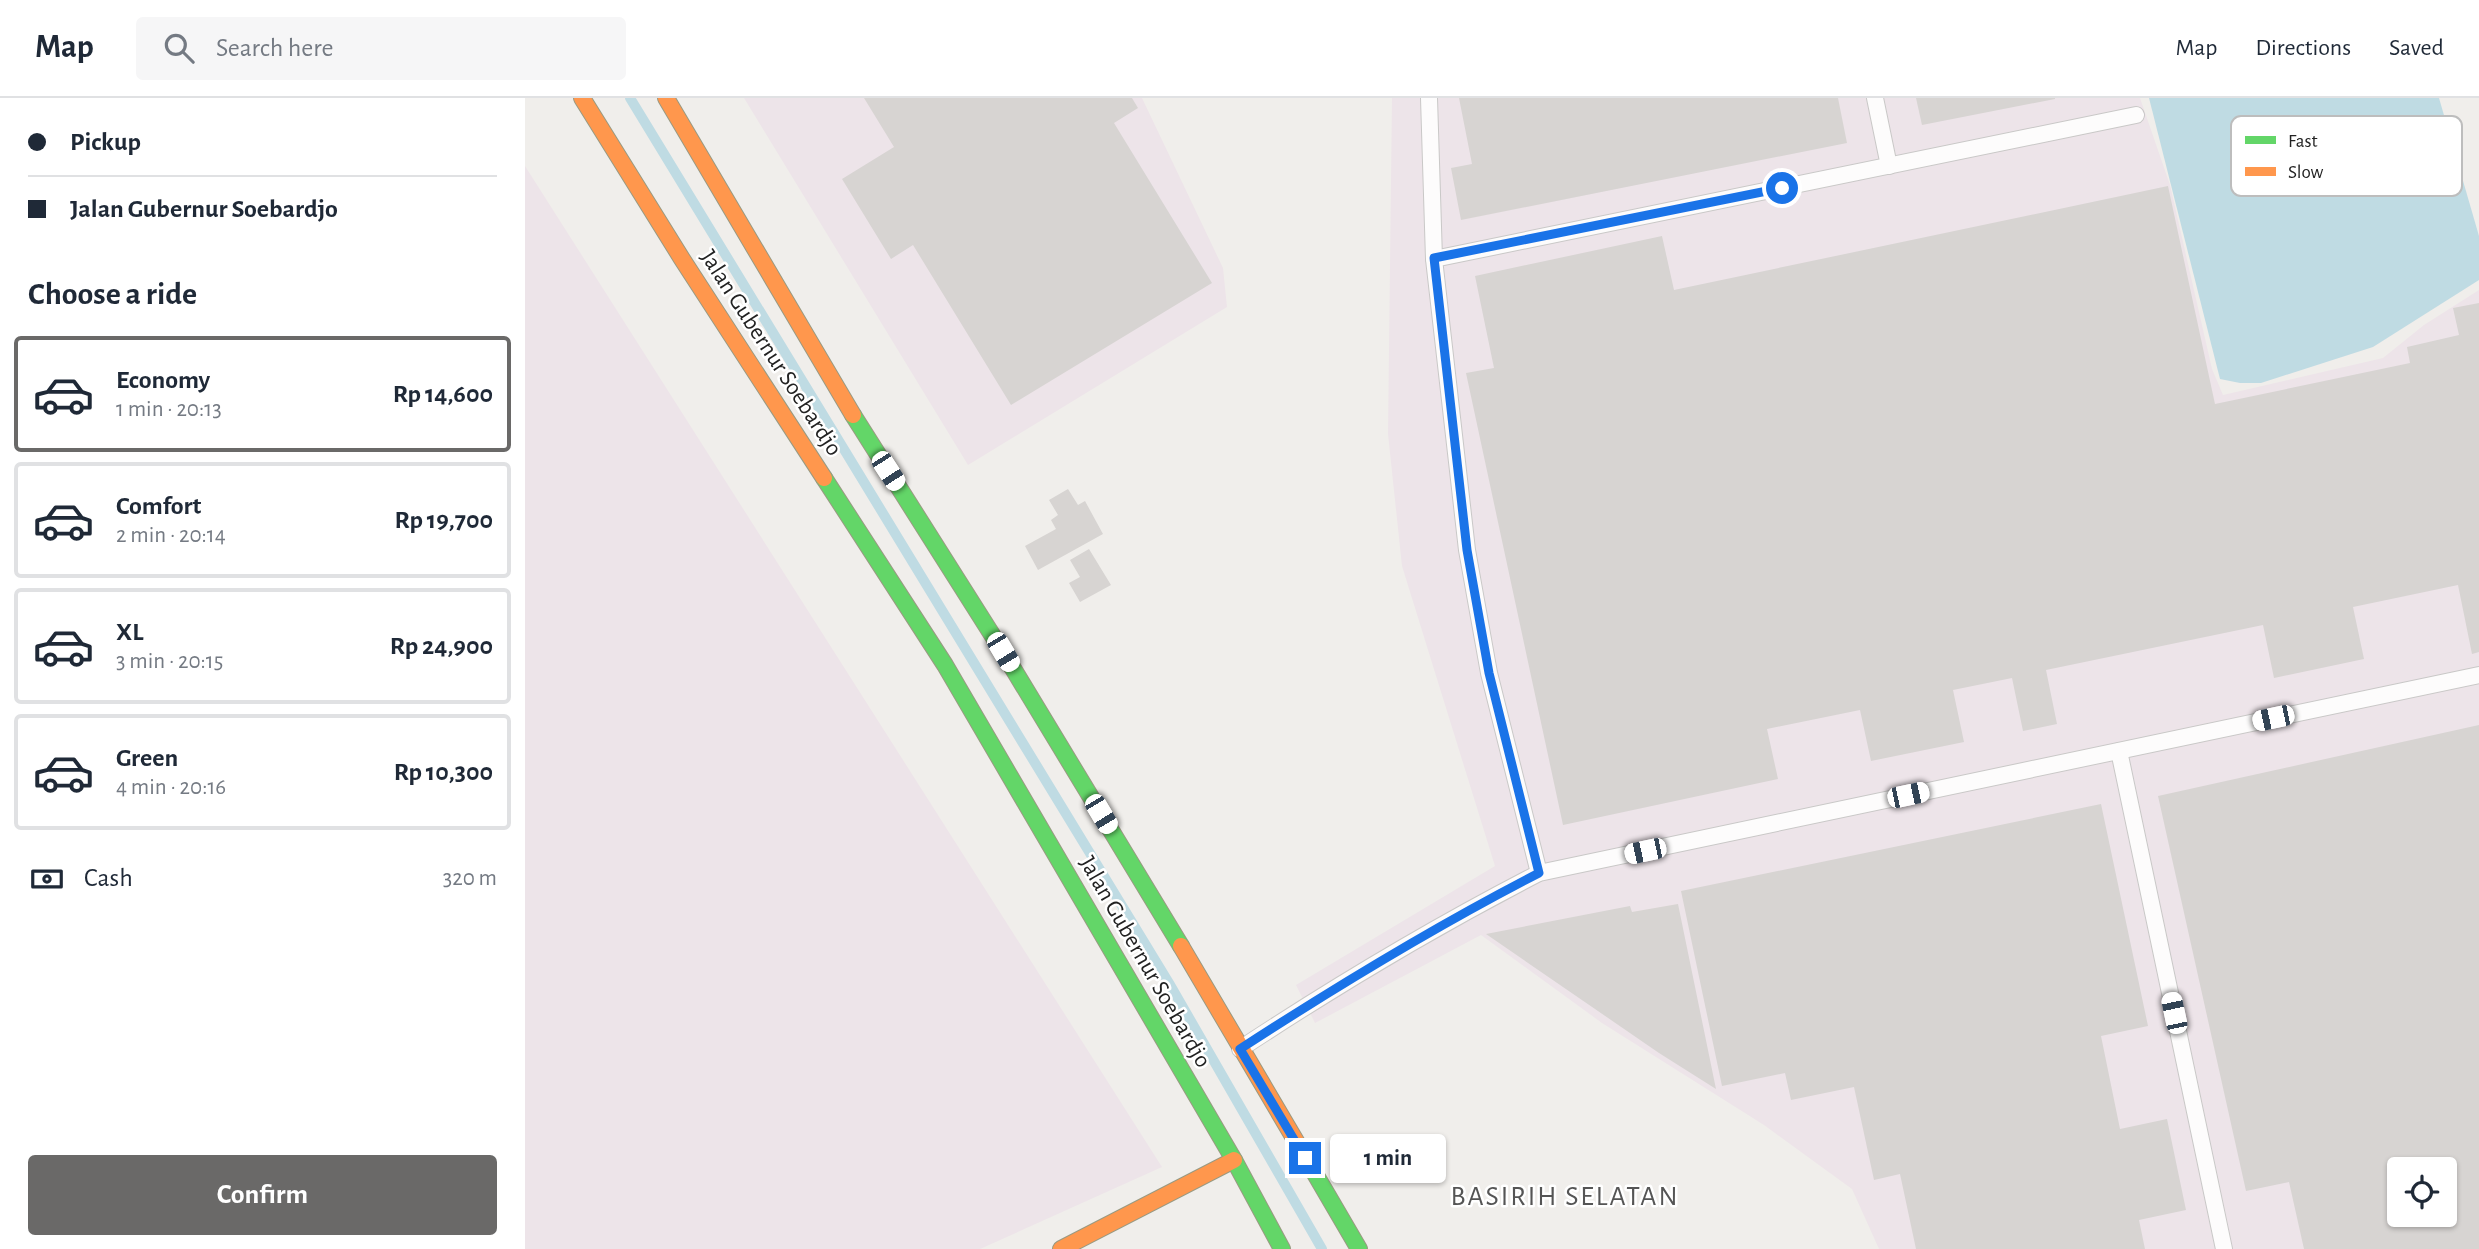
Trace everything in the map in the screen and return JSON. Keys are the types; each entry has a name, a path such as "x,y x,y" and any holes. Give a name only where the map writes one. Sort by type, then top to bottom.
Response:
{"main road":[{"name":"Jalan Gubernur Soebardjo","path":"582,98 945,665 1234,1160 1282,1249"},
{"name":"Jalan Gubernur Soebardjo","path":"666,98 831,381 1003,652 1185,953 1359,1249"},
{"path":"1061,1249 1234,1160"}],"lane":[{"path":"1429,98 1434,258 1467,550 1489,673 1539,873"},
{"path":"1875,98 1889,166"},
{"path":"1434,258 2136,115"},
{"path":"1240,1049 1307,1005 1457,916 1539,873 2479,675"},
{"path":"2119,751 2224,1249"}],"shaded area":[{"path":"744,98 1142,98 1223,268 1227,307 968,465"},
{"path":"1392,98 2140,98 2170,185 2212,369 2223,395 2383,358 2424,325 2479,290 2479,1249 1879,1249 1852,1189 1764,1125 1602,1023 1481,935 1315,1023 1296,985 1495,866 1402,566 1388,434"},
{"path":"525,166 1162,1167 980,1249 525,1249"}],"water":[{"path":"2149,98 2439,98 2444,116 2231,116 2231,196 2462,196 2462,177 2479,236 2479,280 2373,347 2261,383 2220,379"}],"building":[{"path":"864,98 1132,98 1138,108 1114,123 1212,283 1011,405 913,245 891,259 842,179 894,147"},
{"path":"1459,98 1838,98 1847,143 1461,220 1451,168 1472,164"},
{"path":"1916,98 2055,98 2055,99 1922,125"},
{"path":"2168,186 2215,404 2410,363 2407,347 2459,335 2453,308 2479,303 2479,652 2472,654 2458,585 2353,607 2364,659 2274,678 2263,625 2046,670 2057,724 2023,731 2012,678 1953,690 1964,742 1871,761 1860,710 1767,729 1778,779 1563,825 1466,373 1494,368 1475,276 1662,236 1674,290"},
{"path":"1068,489 1078,505 1085,501 1103,534 1038,570 1025,546 1056,529 1051,520 1058,515 1049,500"},
{"path":"1089,549 1111,585 1080,602 1069,583 1080,577 1070,560"},
{"path":"2479,725 2479,1249 2304,1249 2289,1182 2246,1191 2158,796"},
{"path":"2101,804 2148,1026 2101,1036 2120,1129 2167,1119 2186,1210 2139,1220 2145,1249 1916,1249 1900,1174 1874,1180 1854,1087 1791,1100 1785,1073 1722,1086 1681,891"},
{"path":"1678,904 1716,1089 1486,934 1630,906 1632,912"}],"waterway":[{"path":"630,98 1169,983 1322,1249"}],"traffic: fast":[{"path":"853,415 1003,652 1181,946"},
{"path":"824,478 945,665 1234,1160 1282,1249"},
{"path":"1307,1160 1359,1249"}],"traffic: slow":[{"path":"582,98 682,259 824,478"},
{"path":"666,98 853,415"},
{"path":"1181,946 1307,1160"},
{"path":"1061,1249 1234,1160"}],"district":[{"name":"BASIRIH SELATAN","path":"1565,1197"}],"route":[{"path":"1305,1158 1240,1049 1307,1005 1457,916 1539,873 1489,673 1467,550 1434,258 1782,188"}]}
